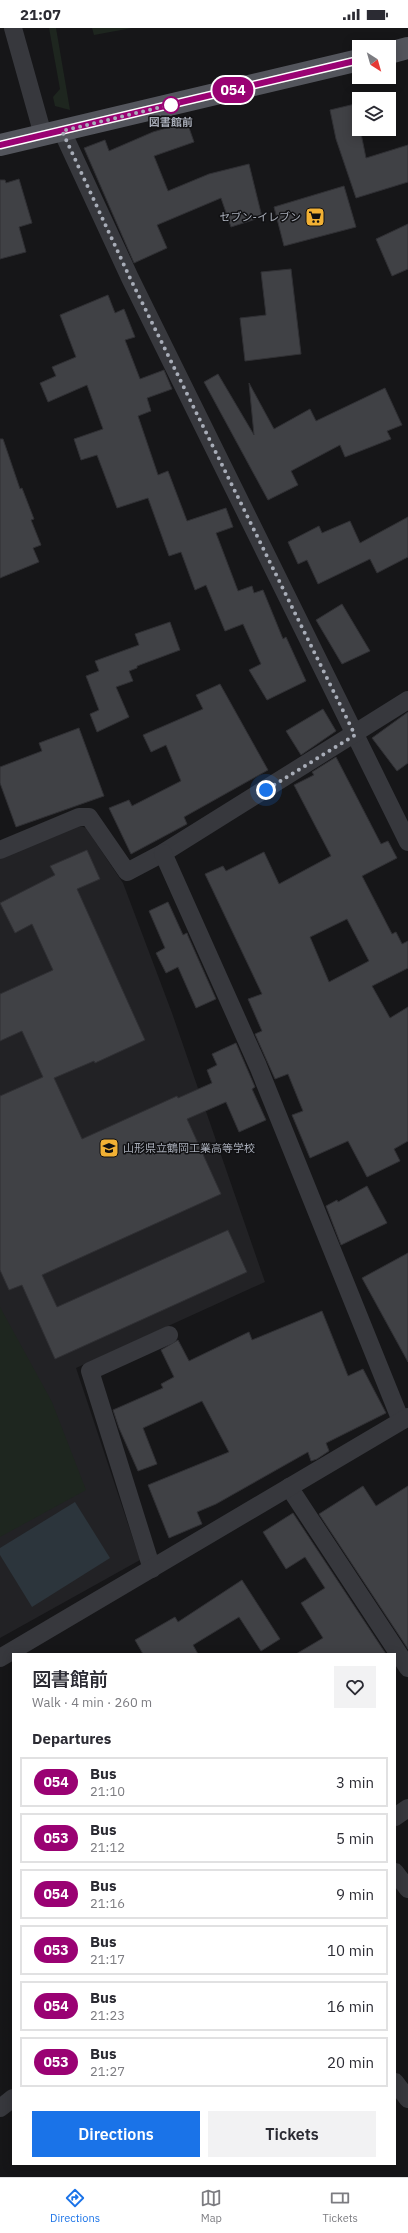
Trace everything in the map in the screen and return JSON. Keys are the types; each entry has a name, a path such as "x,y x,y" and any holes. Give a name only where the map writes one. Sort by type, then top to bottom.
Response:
{"main road":[{"path":"396,51 408,48"},
{"path":"0,145 352,62"}],"street":[{"path":"13,28 52,133 130,278 408,842"},
{"path":"0,850 78,817 89,817 127,872 163,853 355,735 408,700"},
{"path":"0,1658 405,1419 258,1066 163,853"},
{"path":"152,1569 90,1371 169,1335"},
{"path":"289,1487 408,1668"},
{"path":"396,1816 408,1808"},
{"path":"396,1873 408,1889"},
{"path":"396,2083 408,2099"},
{"path":"0,2108 12,2099"}],"shaded area":[{"path":"49,28 56,28 70,110 55,106 53,97 60,89"},
{"path":"92,28 132,28 94,35"},
{"name":"山形県立鶴岡工業高等学校","path":"75,824 86,828 123,883 172,1013 265,1282 76,1368 140,1560 0,1638 0,859"},
{"path":"0,1307 52,1402 86,1490 0,1537"},
{"path":"75,1502 110,1558 32,1607 0,1555 0,1548"}],"building":[{"path":"352,105 352,136 362,136 366,158 408,145 408,182 356,198 336,139 330,110"},
{"path":"187,122 194,142 154,156 168,191 209,174 249,164 262,217 231,227 221,198 157,225 167,248 134,263 84,148 105,140 109,151 153,132"},
{"path":"19,179 32,223 19,227 26,252 0,259 0,180 5,180 6,183"},
{"name":"セブン-イレブン","path":"344,186 356,227 284,246 274,207"},
{"path":"408,224 408,269 392,276 376,239"},
{"path":"291,269 301,354 245,361 240,318 266,315 261,272"},
{"path":"108,295 115,313 124,309 135,337 125,340 140,379 164,370 172,389 147,398 151,411 138,416 158,475 168,471 187,521 226,508 233,527 216,533 238,591 252,586 254,593 263,590 283,639 286,637 306,681 267,700 249,670 261,664 243,624 225,631 206,585 195,590 181,552 169,556 148,498 117,508 97,455 81,460 74,439 103,429 87,385 48,402 40,383 56,376 52,367 76,357 60,315"},
{"path":"218,374 254,435 249,383 274,429 310,409 316,421 385,388 402,425 387,431 391,439 345,457 340,445 291,471 298,485 268,500 204,382"},
{"path":"0,439 3,439 20,489 22,488 34,519 31,520 41,545 33,548 39,562 0,578"},
{"path":"408,517 408,557 377,573 370,559 318,584 307,560 298,564 288,542 319,526 322,533 350,521 360,543"},
{"path":"342,604 370,651 342,664 316,620"},
{"path":"170,622 180,650 137,666 137,668 129,671 133,681 116,687 129,717 97,732 90,714 99,710 86,676 99,671 95,661 139,645 135,634"},
{"path":"220,684 268,770 184,817 187,824 131,854 109,808 129,800 132,806 181,781 166,745 151,752 143,735 203,709 196,695"},
{"path":"323,709 336,731 301,755 286,731"},
{"path":"408,712 408,763 397,771 372,738"},
{"path":"79,728 104,796 16,827 0,783 0,767 42,751 39,743"},
{"path":"336,757 381,844 388,841 397,858 362,876 392,934 396,932 402,944 408,941 408,968 372,986 390,1018 408,1007 408,1141 394,1149 400,1161 367,1177 348,1141 310,1158 292,1115 303,1111 288,1074 275,1079 255,1034 262,1031 248,999 262,994 205,874 223,866 226,871 264,852 279,884 331,856 294,785 314,775 312,772","holes":["347,919 369,961 329,982 310,937"]},
{"path":"87,850 100,879 77,889 145,1040 95,1063 94,1061 54,1078 82,1139 177,1096 178,1098 212,1083 207,1070 217,1065 212,1054 236,1043 255,1087 252,1089 266,1120 239,1132 226,1102 187,1119 221,1194 42,1275 57,1307 228,1230 247,1272 55,1359 22,1285 9,1290 0,1270 0,1096 43,1077 22,1031 0,1041 0,994 53,970 32,924 15,933 0,903 55,875 50,866"},
{"path":"168,902 183,935 187,933 216,999 196,1008 178,967 166,973 156,953 165,948 149,911"},
{"path":"367,1186 387,1223 341,1245 326,1206 337,1200 338,1202"},
{"path":"408,1253 408,1362 362,1278"},
{"path":"322,1311 348,1376 363,1369 386,1413 326,1443 329,1451 317,1459 311,1461 308,1452 216,1504 197,1512 202,1524 169,1538 148,1485 229,1452 202,1401 143,1428 157,1464 138,1471 119,1428 113,1410 163,1388 161,1384 174,1377 161,1350 178,1340 189,1361 249,1332 252,1340"},
{"path":"363,1486 376,1506 408,1486 408,1649 319,1514"},
{"path":"293,1513 385,1653 298,1653 323,1638 301,1603 325,1588 305,1557 286,1569 263,1532"},
{"path":"242,1580 280,1639 261,1651 239,1617 193,1645 197,1653 142,1653 135,1640 175,1617 178,1622"}],"bus line":[{"name":"054","path":"0,145 352,62"}],"place":[{"name":"図書館前","path":"171,105"},
{"name":"セブン-イレブン","path":"315,217"},
{"name":"山形県立鶴岡工業高等学校","path":"109,1148"}],"route":[{"path":"171,105 178,103 62,131 130,278 355,735 266,790"}]}
